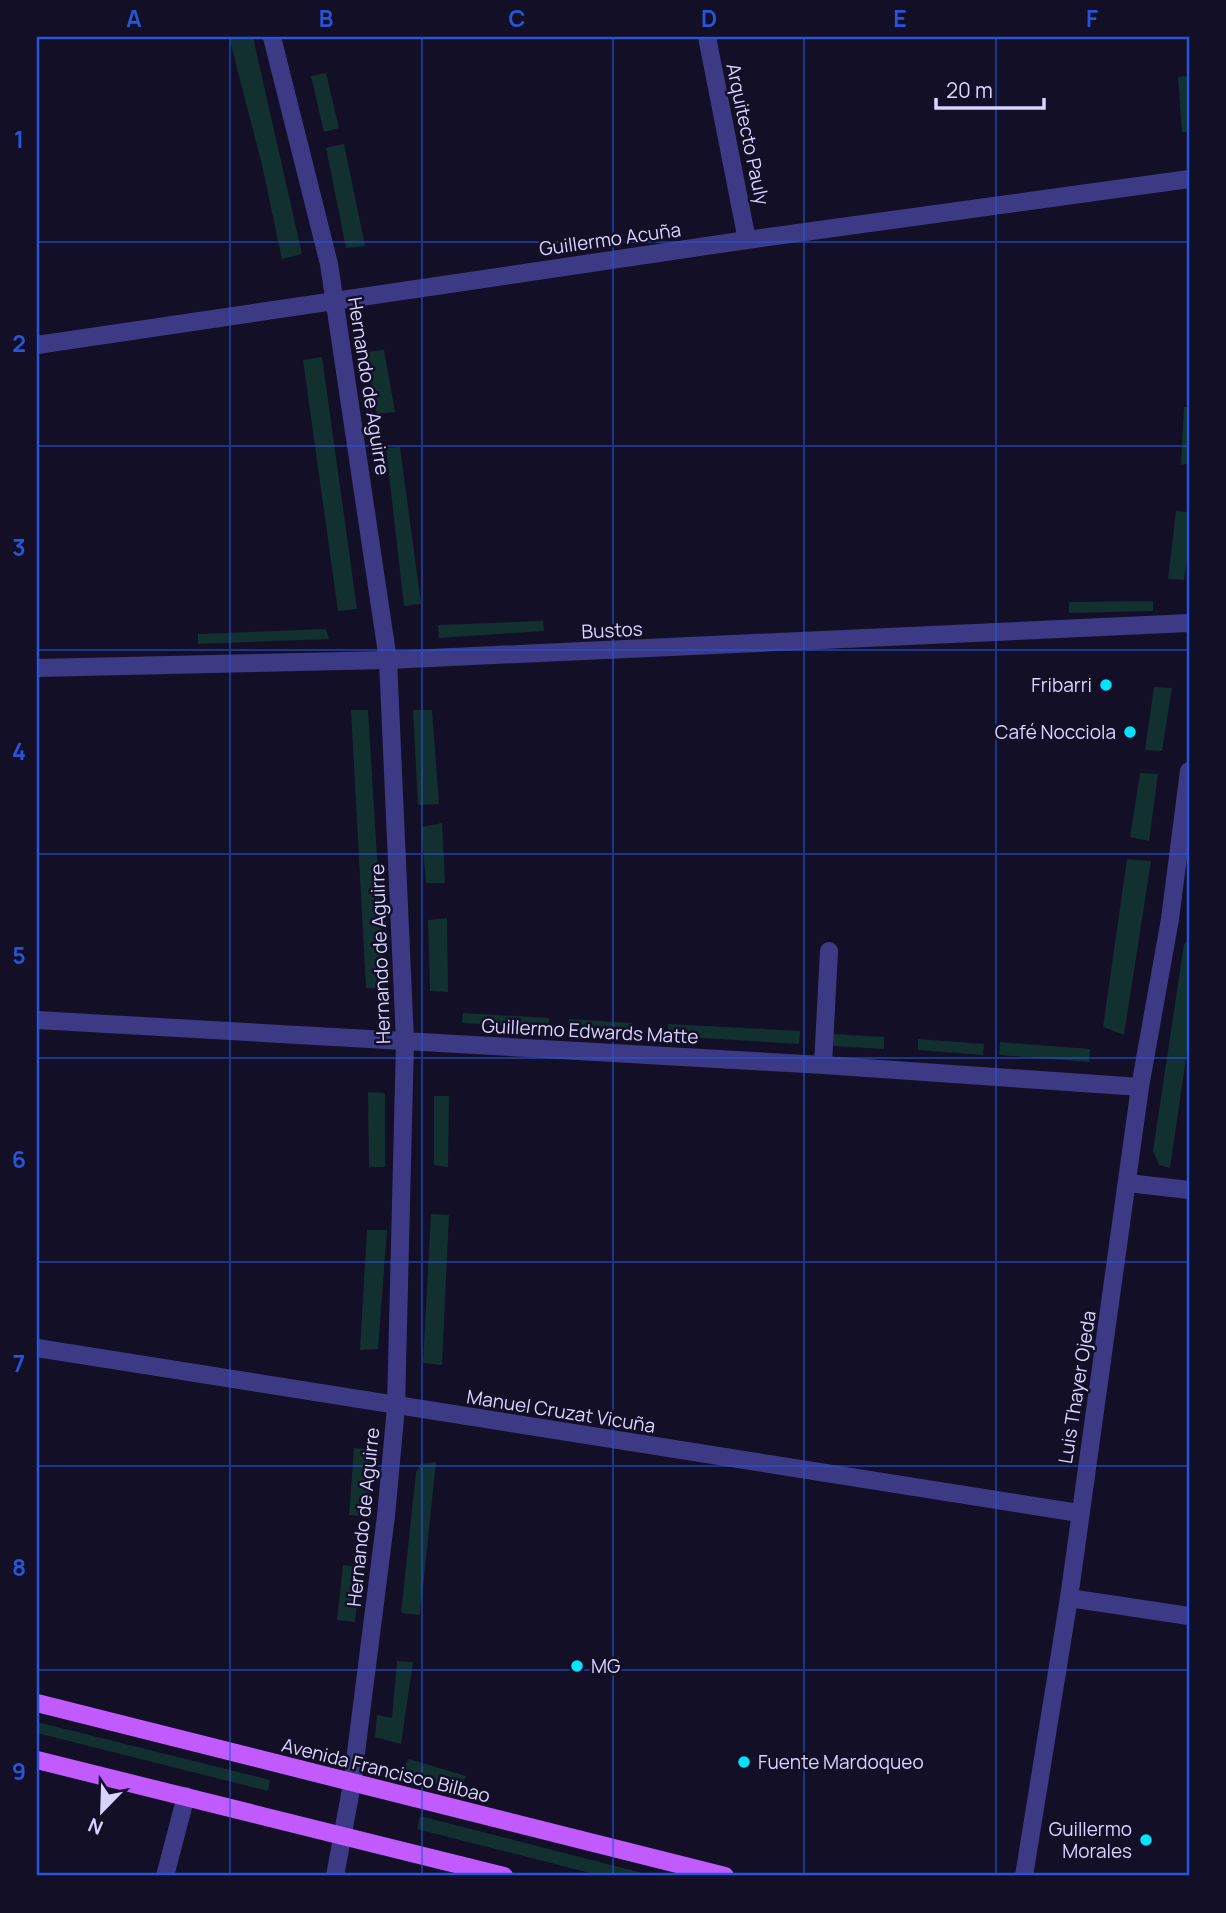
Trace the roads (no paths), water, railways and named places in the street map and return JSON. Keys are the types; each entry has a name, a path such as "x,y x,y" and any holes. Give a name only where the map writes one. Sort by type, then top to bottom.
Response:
{"main road":[{"name":"Avenida Francisco Bilbao","path":"37,1703 725,1876"},
{"path":"37,1760 341,1834 466,1871 504,1876"}],"street":[{"name":"Hernando de Aguirre","path":"272,37 329,264 388,660 405,1041 396,1407 386,1517 352,1784 335,1876"},
{"name":"Arquitecto Pauly","path":"706,37 747,240"},
{"name":"Guillermo Acuña","path":"37,345 747,240 1189,179"},
{"name":"Bustos","path":"37,668 388,660 1189,623"},
{"name":"Luis Thayer Ojeda","path":"1024,1876 1069,1598 1140,1087 1170,919 1189,771"},
{"path":"1170,919 1189,922"},
{"path":"823,1065 829,951"},
{"name":"Guillermo Edwards Matte","path":"37,1020 823,1065 1140,1087"},
{"path":"1128,1183 1189,1190"},
{"name":"Manuel Cruzat Vicuña","path":"37,1348 396,1407 1079,1513"},
{"path":"1069,1598 1189,1616"},
{"path":"165,1876 186,1796"}],"place":[{"name":"Fribarri","path":"1106,685"},
{"name":"Café Nocciola","path":"1130,732"},
{"name":"MG","path":"577,1666"},
{"name":"Fuente Mardoqueo","path":"744,1762"},
{"name":"Guillermo Morales","path":"1146,1840"}]}
